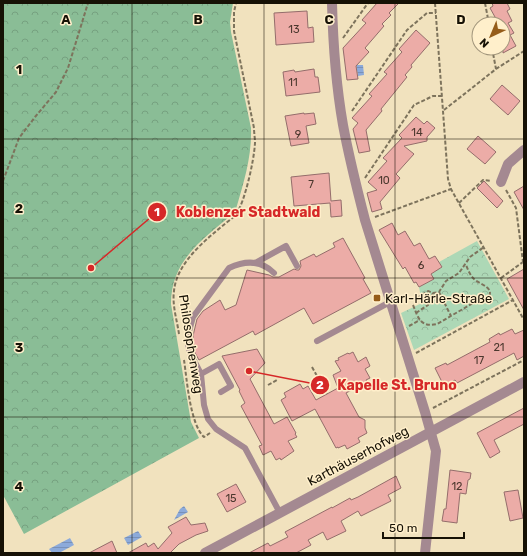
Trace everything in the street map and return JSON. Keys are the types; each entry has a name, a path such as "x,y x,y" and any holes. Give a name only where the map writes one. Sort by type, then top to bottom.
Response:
{"street":[{"path":"332,3 334,52 343,124 357,190 436,450 425,553"},
{"path":"502,182 508,164 524,150"},
{"name":"Karthäuserhofweg","path":"205,553 524,382"}],"lane":[{"path":"255,263 286,246 296,266"},
{"path":"274,273 262,264 255,263 244,262 229,268 193,317 188,335 188,345 190,353 201,374 204,405 208,419 216,429 245,448 280,513"},
{"path":"317,341 390,302"},
{"path":"201,374 219,364 231,386 221,392"}],"path":[{"path":"3,181 19,138 34,117 56,92 68,68 88,3"},
{"name":"Philosophenweg","path":"179,335 174,304 174,290 178,276 199,246 236,215 239,210 249,177 255,143 254,128 234,31 234,12 236,3"},
{"path":"334,52 368,3"},
{"path":"435,3 448,179 451,189 524,320"},
{"path":"485,3 487,16"},
{"path":"343,124 408,30 427,13 436,13"},
{"path":"444,110 496,69 524,51"},
{"path":"494,56 496,69"},
{"path":"357,190 414,105 433,96 442,96"},
{"path":"459,202 483,180 502,182 516,208 524,262 501,278"},
{"path":"365,220 451,189"},
{"path":"417,298 428,291 433,293 439,292 446,281 459,273 466,265 470,257 484,247"},
{"path":"413,304 420,320 430,325 437,324 476,302 481,303 486,301 490,292 487,287 475,280 470,275 466,265"},
{"path":"439,292 451,316"},
{"path":"416,313 428,305 433,293"},
{"path":"408,358 513,300"},
{"name":"Philosophenweg","path":"183,358 194,421 200,433 204,437 216,429"},
{"path":"425,412 524,360"},
{"path":"312,367 327,394"},
{"path":"268,385 277,380"}],"green space":[{"path":"3,3 233,3 230,22 231,32 251,128 249,159 236,209 234,213 211,232 191,252 176,275 172,289 171,304 191,422 199,438 24,534 3,495"},
{"path":"477,241 509,299 414,350 401,313 422,303 419,287 434,279 431,274 442,267 439,262"}],"water":[{"path":"356,65 363,65 364,75 358,76"},
{"path":"184,506 188,512 174,520 180,509"},
{"path":"138,531 142,537 128,545 124,538"},
{"path":"70,538 74,545 59,553 52,553 49,549"}],"building":[{"path":"377,3 399,3 389,13 391,15 382,24 384,26 365,48 369,52 356,66 358,79 347,80 343,48 366,23 362,20"},
{"path":"492,3 507,3 510,9 507,11 510,16 494,16 490,8 493,6"},
{"path":"307,11 308,28 313,27 314,42 276,45 274,13"},
{"path":"416,30 430,43 411,65 412,67 405,75 407,77 366,130 370,151 359,153 353,129 358,123 352,118 372,96 369,94 387,74 384,72 402,52 399,49"},
{"path":"511,37 516,46 511,49"},
{"path":"314,69 315,77 318,77 320,92 286,96 283,72"},
{"path":"502,85 520,101 508,115 490,99"},
{"path":"314,113 316,124 306,126 309,143 291,146 285,116"},
{"path":"416,117 424,124 427,121 435,128 427,137 427,141 404,146 414,154 396,174 400,178 380,202 382,209 372,212 367,193 377,190 368,182 387,161 383,158 402,138 399,135"},
{"path":"478,136 496,152 485,164 467,149"},
{"path":"329,173 331,201 341,200 342,216 331,217 330,203 294,206 291,177"},
{"path":"484,181 503,201 497,208 477,188"},
{"path":"524,186 524,210 514,192"},
{"path":"392,223 398,235 405,231 414,246 420,243 429,259 435,256 442,267 431,274 434,279 419,287 416,282 414,283 405,267 403,269 379,230"},
{"path":"343,238 365,278 363,279 371,293 313,324 304,308 255,335 253,331 199,360 194,351 193,336 197,319 203,311 220,300 225,310 236,305 247,270 273,277 279,277 294,269 299,270 301,266 300,261 314,254 316,257 335,247 333,243"},
{"path":"524,269 524,310 507,279"},
{"path":"512,329 515,334 524,330 524,356 517,360 514,353 457,383 455,380 444,386 435,368 446,363 447,365 490,342 489,339 499,333 500,335"},
{"path":"257,349 265,363 250,379 274,424 287,417 297,437 288,441 294,451 281,460 280,458 276,460 271,451 263,455 259,446 262,445 241,406 245,403 239,391 240,390 222,356"},
{"path":"353,352 358,362 366,357 370,366 365,369 370,378 366,380 367,382 346,393 359,417 365,420 365,428 367,433 358,438 360,442 347,449 345,445 336,448 315,409 292,421 281,400 286,397 284,393 300,384 303,389 308,386 316,400 338,388 333,375 341,371 335,361 339,360 338,358 348,353"},
{"path":"524,408 524,424 494,440 500,452 490,458 477,433"},
{"path":"450,470 471,473 470,479 468,480 466,494 460,493 457,523 442,521 444,509 446,509"},
{"path":"396,476 401,488 388,495 391,501 361,516 358,511 341,521 346,531 327,540 323,532 308,540 311,545 296,553 249,553 268,543 270,546 288,537 285,532 350,498 351,500 358,497"},
{"path":"236,484 246,502 227,512 217,494"},
{"path":"518,490 523,518 510,521 504,492"},
{"path":"186,517 191,525 205,523 208,531 196,535 179,544 170,553 128,553 146,543 148,547 154,543 158,549 172,533 168,527"},
{"path":"112,541 117,553 89,553"}],"place":[{"name":"Koblenzer Stadtwald","path":"91,268"},
{"name":"Karl-Härle-Straße","path":"377,298"},
{"name":"Kapelle St. Bruno","path":"249,371"}]}
